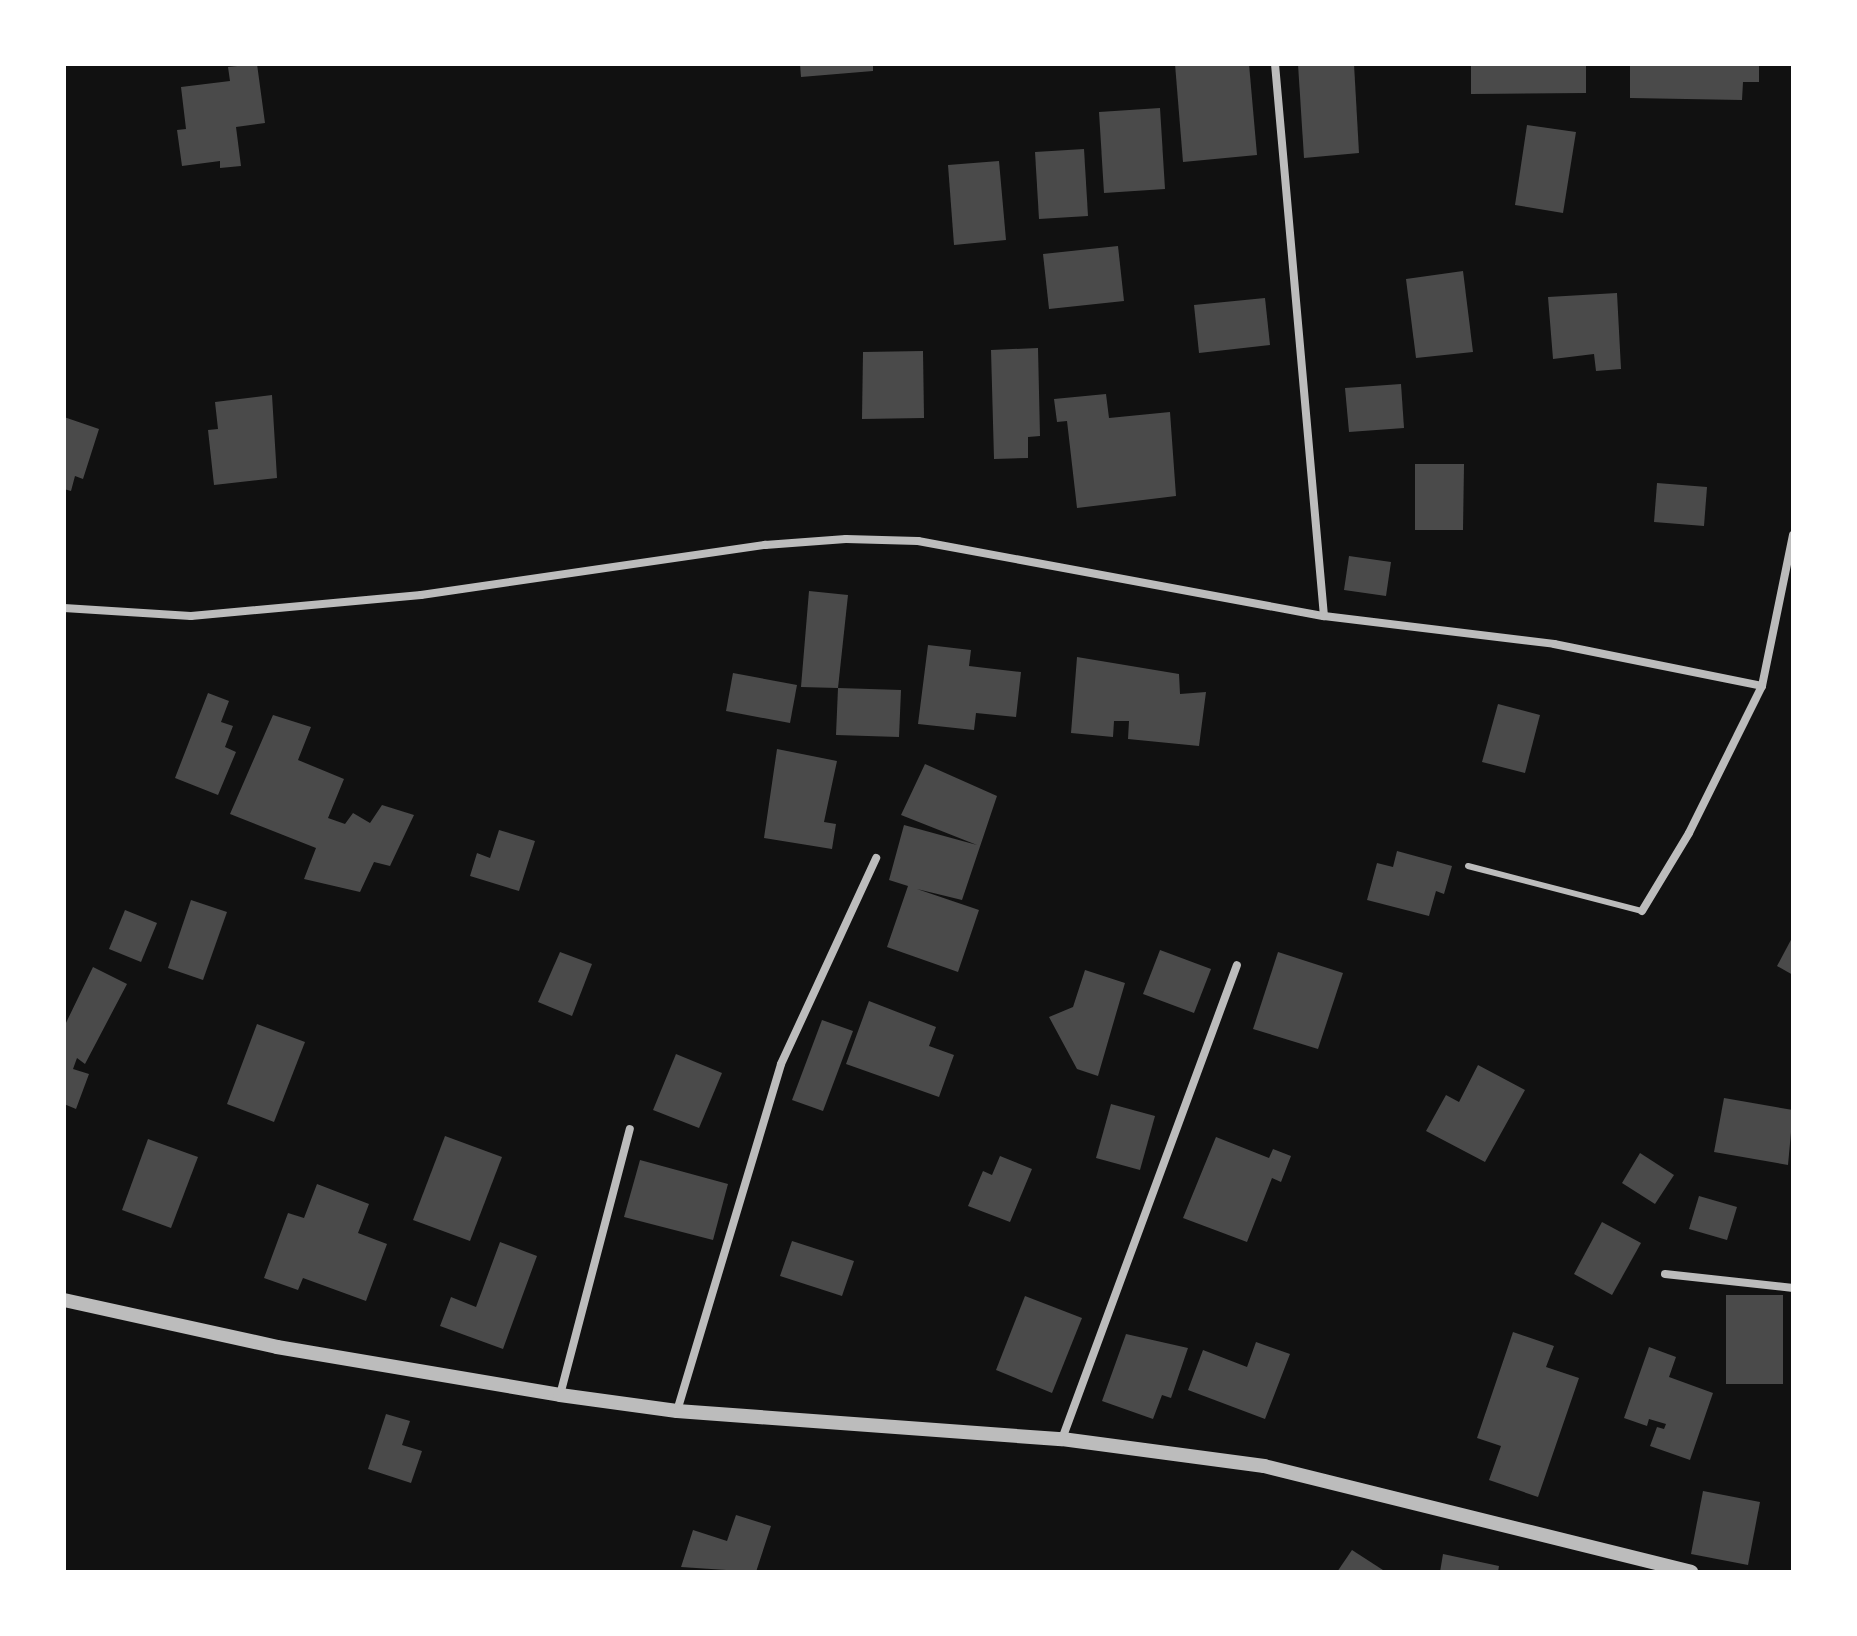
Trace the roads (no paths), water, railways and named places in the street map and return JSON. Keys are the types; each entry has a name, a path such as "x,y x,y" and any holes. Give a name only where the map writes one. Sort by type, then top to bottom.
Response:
{"street":[{"path":"1275,64 1324,616"},
{"path":"1642,911 1689,833 1762,686 1793,535"},
{"path":"64,608 139,615 247,611 421,595 765,545 846,539 976,549 1324,616 1554,644 1762,686"},
{"path":"677,1411 781,1064 876,858"},
{"path":"1062,1439 1237,965"},
{"path":"560,1395 630,1129"},
{"path":"1665,1274 1793,1288"},
{"path":"64,1300 291,1349 560,1395 677,1411 1062,1439 1264,1466 1691,1572"}],"lane":[{"path":"1468,866 1642,911"}]}
